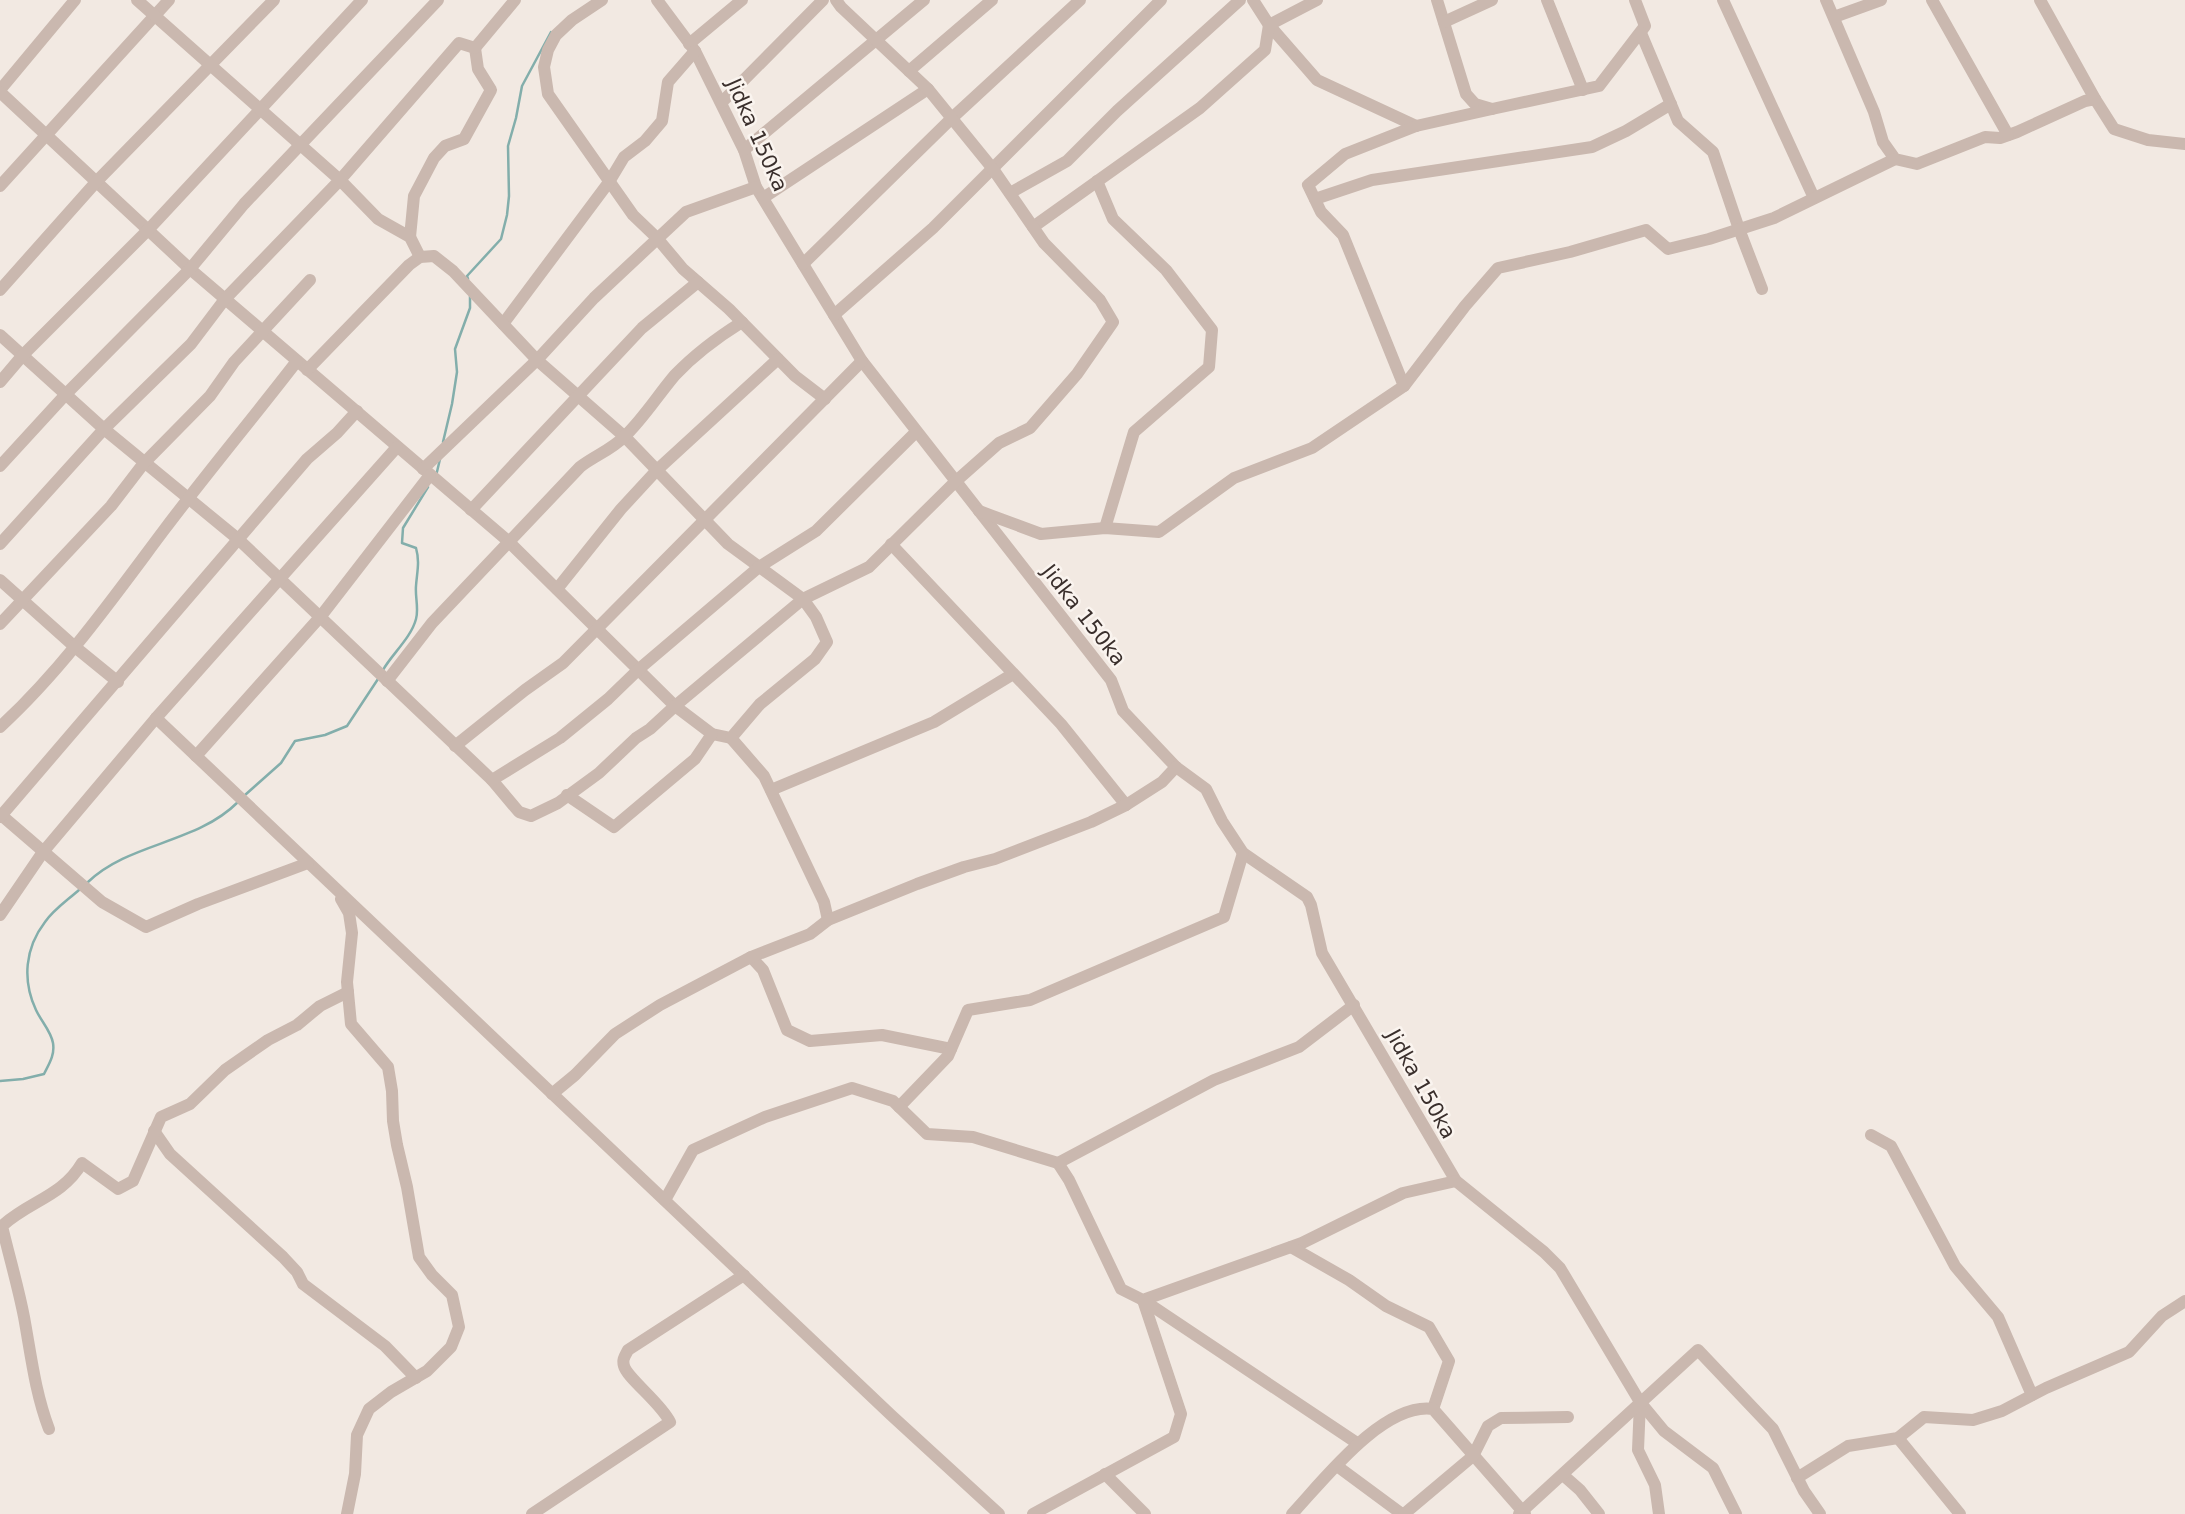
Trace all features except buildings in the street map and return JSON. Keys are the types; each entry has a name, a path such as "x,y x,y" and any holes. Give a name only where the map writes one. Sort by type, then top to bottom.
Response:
{"street":[{"path":"75,0 0,91 190,269 508,541 675,706 712,734 731,738 764,776 824,902 828,920"},
{"path":"137,0 340,180 378,219 410,237"},
{"path":"0,186 169,0"},
{"path":"0,290 97,181 274,0"},
{"path":"0,382 23,355 149,229 362,0"},
{"path":"0,466 67,393 190,269 244,204 438,0"},
{"path":"420,257 410,237 414,196 434,158 445,146 464,139 491,90 478,69 475,48 515,0"},
{"path":"602,0 572,20 556,35 544,66 548,94 633,215 683,269 742,322 795,376 825,399"},
{"name":"Jidka 150ka","path":"657,0 692,47 722,102 759,192 862,361 1111,680 1123,711 1177,767 1206,789 1222,821 1243,853 1307,897 1320,947 1456,1181 1560,1268 1640,1402 1664,1431 1713,1468 1735,1514"},
{"path":"503,324 609,182 624,157 645,141 662,121 668,82 692,47 742,0"},
{"path":"722,102 823,0"},
{"path":"0,335 104,429 280,577 492,780 519,812 531,816 544,811 599,773 636,738 803,599 869,567 955,482 999,443 1030,428 1077,374 1113,321 1100,300 1044,243 993,169 928,89 836,0"},
{"path":"744,150 924,0"},
{"path":"909,71 992,0"},
{"path":"803,264 952,118 1080,0"},
{"path":"834,314 933,228 1161,0"},
{"path":"1010,193 1067,161 1117,111 1240,0"},
{"path":"1252,0 1269,25 1317,80 1416,126"},
{"path":"1269,25 1317,0"},
{"path":"1437,0 1466,94 1475,104 1492,109"},
{"path":"1444,22 1492,0"},
{"path":"1547,0 1583,90"},
{"path":"1404,386 1343,235 1321,212 1308,185 1345,154 1416,126 1599,86 1645,26 1635,0"},
{"path":"1723,0 1814,198"},
{"path":"1826,0 1874,112 1883,142 1895,159"},
{"path":"1834,16 1881,0"},
{"path":"1933,0 2008,135"},
{"path":"2040,0 2114,129 2148,140 2185,144"},
{"path":"1033,227 1200,108 1265,50 1269,25"},
{"path":"1641,33 1678,121 1713,152 1762,289"},
{"path":"0,544 104,429 191,344 225,299 340,180 459,43 475,48"},
{"path":"196,756 321,617 427,472 594,298 657,238 686,212 759,192 928,89"},
{"path":"977,510 1041,534 1105,528 1159,532 1234,478 1312,448 1404,386 1465,306 1498,268 1570,252 1646,229 1668,249 1774,218 1895,159 1917,164 1985,137 2000,138 2085,101 2095,100"},
{"path":"1315,199 1372,180 1592,147 1626,131 1671,104"},
{"path":"1097,181 1113,219 1166,270 1212,330 1209,367 1134,432 1105,528"},
{"path":"307,370 420,257 434,256 453,271 537,360 625,437 728,544 803,599 816,617 827,642 815,659 760,704 731,738"},
{"path":"0,624 111,506 144,463 210,396 234,362 310,280"},
{"path":"471,510 642,328 698,282"},
{"path":"387,681 432,623 580,467 625,437 675,375 700,351 742,322"},
{"path":"556,589 621,509 657,470 778,359"},
{"path":"0,727 22,707 75,647 297,361"},
{"path":"456,746 563,663 862,361"},
{"path":"308,863 146,927 102,902 0,815 118,682 307,460 357,411"},
{"path":"492,780 560,738 759,567 816,531 916,432"},
{"path":"0,915 43,852 156,718 397,447"},
{"path":"891,544 1061,724 1126,805"},
{"path":"0,580 118,682"},
{"path":"771,790 934,722 1013,674"},
{"path":"156,718 999,1514"},
{"path":"567,795 614,827 695,759 712,734"},
{"path":"552,1094 575,1075 615,1034 660,1005 751,957 810,934 828,920 964,867 1017,851 1091,822 1126,805 1162,782 1177,767"},
{"path":"899,1107 948,1056 968,1010 1030,1000 1224,918 1243,853"},
{"path":"333,887 349,913 352,933 347,982 351,1024 388,1067 397,1145 419,1258 452,1295 459,1326 451,1347 427,1371 369,1409 357,1435 355,1474 347,1514"},
{"path":"751,957 763,970 787,1030 810,1041 881,1035 951,1049"},
{"path":"49,1429 40,1405 29,1358 24,1318 2,1226 13,1216 52,1196 74,1177 82,1163 118,1189 134,1181 161,1117 190,1104 225,1070 268,1040 297,1025 320,1006 348,992"},
{"path":"1058,1163 1214,1080 1299,1047 1354,1004"},
{"path":"665,1200 693,1150 765,1116 852,1088 893,1101 927,1134 973,1137 1058,1163 1069,1180 1121,1289 1143,1300 1357,1443"},
{"path":"154,1131 170,1154 283,1257 297,1272 303,1284 385,1346 416,1378"},
{"path":"1871,1135 1891,1146 1955,1266 1998,1317 2032,1395"},
{"path":"1143,1300 1291,1247 1403,1193 1456,1181"},
{"path":"1291,1247 1349,1280 1386,1306 1429,1326 1449,1361 1433,1409"},
{"path":"532,1514 670,1422 664,1409 625,1369 623,1359 628,1350 744,1275"},
{"path":"1033,1514 1174,1437 1181,1414 1143,1300"},
{"path":"1797,1478 1848,1446 1898,1437 1924,1417 1973,1420 2002,1411 2129,1352 2162,1316 2185,1301"},
{"path":"1292,1514 1357,1443 1408,1410 1421,1408 1433,1409 1522,1513 1698,1350 1773,1429 1797,1478 1820,1514"},
{"path":"1640,1402 1639,1450 1655,1485 1659,1514"},
{"path":"1337,1466 1403,1514 1474,1456 1488,1426 1501,1418 1568,1417"},
{"path":"1898,1437 1960,1514"},
{"path":"1105,1474 1145,1514"},
{"path":"1563,1475 1580,1490 1599,1514"}],"waterway":[{"path":"468,279 467,276 501,239 509,196 508,146 522,86 551,32"},
{"path":"443,442 457,372 455,349 470,308 470,296"},
{"path":"436,476 440,459"},
{"path":"383,670 410,633 416,619 417,553 416,548 402,543 403,528 428,487"},
{"path":"245,795 281,763 295,741 325,735 347,726 378,679"},
{"path":"88,882 123,859 203,827 238,802"},
{"path":"0,1081 44,1074 51,1059 53,1043 32,999 27,976 28,964 38,932 57,909 80,889"}]}
